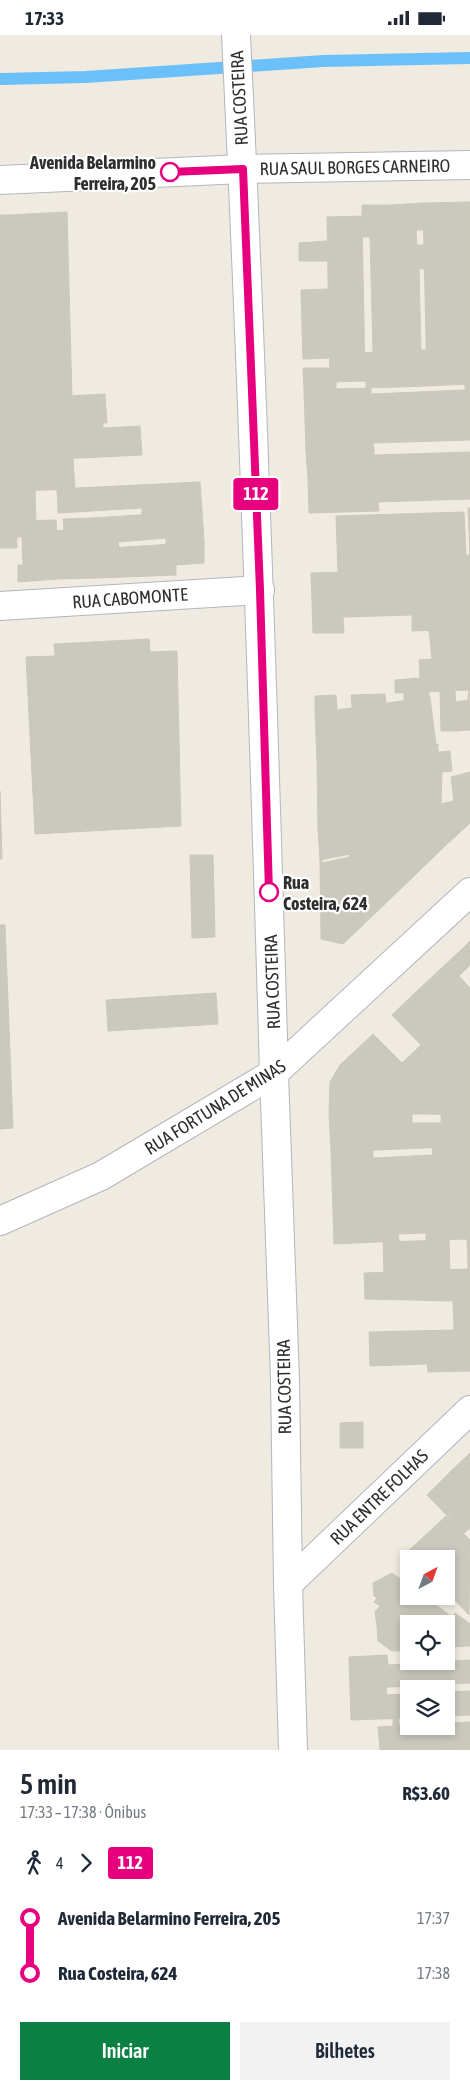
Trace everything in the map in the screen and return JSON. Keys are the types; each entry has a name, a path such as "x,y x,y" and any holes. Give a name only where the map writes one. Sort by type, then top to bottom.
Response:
{"street":[{"name":"RUA COSTEIRA","path":"236,45 242,134 260,590 284,1371 293,1750"},
{"name":"RUA SAUL BORGES CARNEIRO","path":"0,180 243,169 470,165"},
{"name":"RUA CABOMONTE","path":"0,606 260,590"},
{"name":"RUA FORTUNA DE MINAS","path":"0,1221 102,1176 274,1073 470,892"},
{"name":"RUA ENTRE FOLHAS","path":"288,1584 470,1411"}],"building":[{"path":"470,202 470,384 427,386 423,203"},
{"path":"423,203 424,230 416,230 417,245 424,245 425,269 419,269 421,350 426,350 427,386 397,387 391,205"},
{"path":"362,205 391,205 397,387 366,388 365,353 373,352 370,237 362,237"},
{"path":"67,212 72,396 14,399 8,215"},
{"path":"0,215 8,215 14,399 0,399"},
{"path":"362,216 363,274 328,276 327,217"},
{"path":"327,241 328,261 299,261 299,243"},
{"path":"363,274 364,325 329,326 328,276"},
{"path":"328,289 329,326 302,327 301,290"},
{"path":"364,325 365,381 330,382 329,326"},
{"path":"329,326 330,358 303,359 302,327"},
{"path":"303,368 330,368 330,382 336,381 336,389 304,390"},
{"path":"465,384 470,384 470,415 305,420 304,390 371,388 371,394 465,390"},
{"path":"105,394 107,423 103,423 103,428 140,426 142,455 15,461 14,399"},
{"path":"0,399 14,399 17,548 0,548"},
{"path":"470,415 470,440 373,443 374,450 306,452 305,420"},
{"path":"374,450 374,455 470,452 470,477 308,480 306,452"},
{"path":"73,458 75,489 16,491 15,461"},
{"path":"470,477 470,499 378,502 379,511 309,513 308,480"},
{"path":"200,482 202,511 142,515 142,508 58,513 57,489"},
{"path":"35,490 36,521 17,521 16,491"},
{"path":"468,508 470,508 470,555"},
{"path":"202,511 204,542 166,545 166,538 118,542 119,547 95,549 92,518"},
{"path":"464,512 466,555 470,555 470,568 338,572 336,516"},
{"path":"92,518 97,578 59,579 57,531 64,530 63,519"},
{"path":"56,520 59,579 18,582 18,565 23,565 22,537 17,537 17,521"},
{"path":"204,542 204,563 176,565 176,575 97,578 95,549"},
{"path":"470,568 470,597 312,603 311,573"},
{"path":"470,597 470,629 412,631 412,615 343,617 344,633 313,633 312,603"},
{"path":"470,629 470,690 395,693 395,680 420,678 419,660 432,659 429,630"},
{"path":"149,639 150,652 177,651 181,826 35,834 26,657 55,656 54,644"},
{"path":"469,690 470,730 457,731 456,702 468,700"},
{"path":"429,691 429,697 404,701 404,693"},
{"path":"440,691 455,691 457,731 441,731"},
{"path":"385,694 386,703 352,707 351,695"},
{"path":"336,695 337,709 315,713 315,696"},
{"path":"430,697 436,745 317,761 315,713"},
{"path":"438,744 438,752 450,751 452,771 442,772 441,804 318,830 317,761"},
{"path":"470,772 470,803 468,798 454,802 451,777"},
{"path":"0,791 2,859 0,859"},
{"path":"468,798 470,803 470,823 445,846 436,805"},
{"path":"436,805 445,846 413,877 398,813"},
{"path":"398,813 405,843 320,860 318,830"},
{"path":"405,843 413,877 363,925 349,854"},
{"path":"190,855 213,855 215,937 192,938"},
{"path":"350,857 363,925 343,944 321,939 320,860 322,859 322,863"},
{"path":"0,925 5,925 13,1128 0,1129"},
{"path":"470,941 470,958 462,949"},
{"path":"462,949 470,958 470,965 459,976 470,988 470,1047 418,990"},
{"path":"418,990 470,1047 470,1103 465,1098 449,1113 402,1063 421,1045 392,1015"},
{"path":"216,993 218,1024 108,1031 106,1000"},
{"path":"373,1034 451,1115 428,1114 408,1108 389,1093 370,1097 340,1065"},
{"path":"340,1065 370,1097 389,1093 408,1108 428,1114 329,1114 330,1082"},
{"path":"465,1098 470,1103 470,1135 449,1113"},
{"path":"329,1114 412,1114 412,1123 441,1123 441,1114 451,1115 470,1135 470,1146 331,1152"},
{"path":"470,1146 470,1177 332,1183 331,1152 373,1150 373,1158 433,1155 432,1147"},
{"path":"470,1177 470,1208 333,1212 332,1183"},
{"path":"470,1208 470,1239 426,1240 426,1233 398,1234 399,1241 334,1244 333,1212"},
{"path":"467,1239 470,1239 470,1269 468,1269"},
{"path":"449,1240 450,1270 384,1273 383,1242"},
{"path":"470,1269 470,1330 454,1330 453,1301 365,1299 364,1273"},
{"path":"470,1330 470,1371 428,1372 427,1364 370,1366 369,1332"},
{"path":"363,1422 363,1448 340,1448 340,1423"},
{"path":"470,1453 470,1491 451,1471"},
{"path":"451,1471 470,1491 470,1528 464,1533 427,1495"},
{"path":"446,1516 470,1540 469,1615 455,1600 455,1550 409,1550"},
{"path":"392,1573 400,1579 400,1605 436,1605 449,1615 400,1615 400,1624 377,1626 375,1612 380,1606 374,1602 377,1598 374,1596 373,1583"},
{"path":"455,1613 465,1620 455,1621 454,1615"},
{"path":"465,1620 470,1624 470,1646 455,1647 455,1621"},
{"path":"400,1625 400,1651 392,1651 378,1641 377,1626"},
{"path":"387,1655 388,1665 400,1664 400,1670 455,1670 455,1661 470,1660 470,1683 455,1684 455,1680 400,1680 400,1686 350,1689 349,1657"},
{"path":"386,1687 387,1695 400,1694 400,1718 351,1720 350,1689"},
{"path":"470,1691 470,1715 455,1716 455,1692"},
{"path":"398,1718 400,1735 455,1735 455,1723 470,1722 470,1747 430,1750 380,1750 378,1727 393,1726 393,1719"},
{"path":"470,1747 470,1750 430,1750"}],"waterway":[{"path":"0,79 86,77 323,61 470,58"}],"bus line":[{"name":"112","path":"170,172 243,169 260,590 269,892"}],"place":[{"name":"Avenida Belarmino Ferreira, 205","path":"170,172"},
{"name":"Rua Costeira, 624","path":"269,892"}]}
